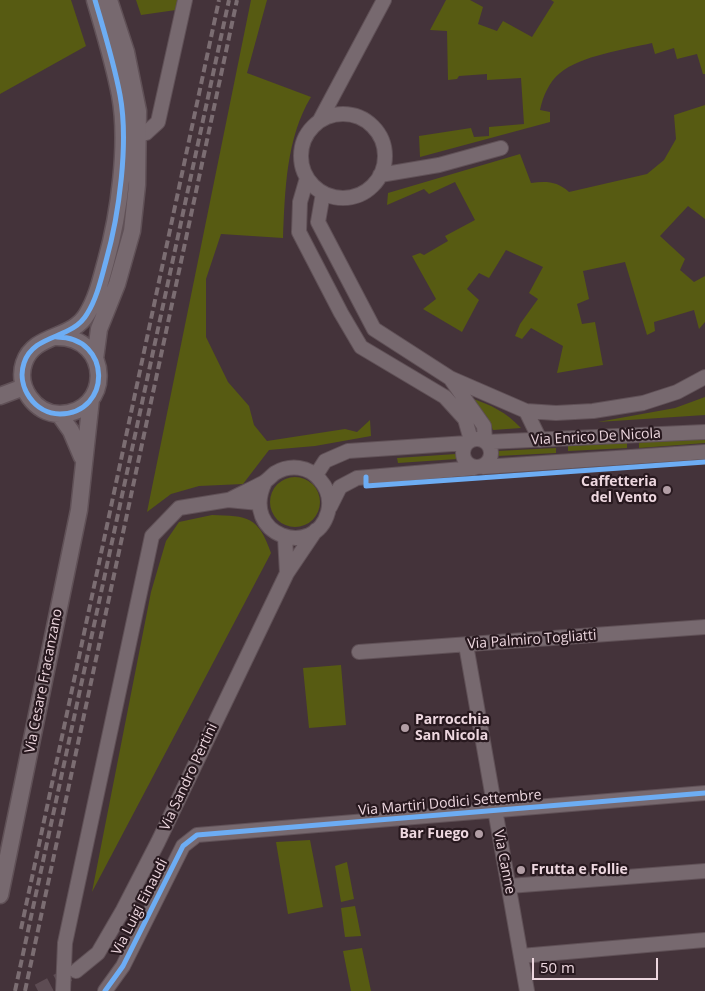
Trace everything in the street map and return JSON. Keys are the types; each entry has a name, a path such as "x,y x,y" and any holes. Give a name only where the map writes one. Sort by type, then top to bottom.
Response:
{"street":[{"path":"95,0 120,96 123,118 120,186 112,239 94,301 86,316 75,328 57,337 40,342 28,354 23,365 22,376 24,388 28,396 41,409 59,414 77,410 91,399 98,384 96,359 99,330 117,284 132,231 137,185 138,111 133,81 109,0"},
{"path":"138,135 146,133 158,122 186,0"},
{"path":"320,120 384,0"},
{"path":"346,113 360,117 371,124 380,135 384,148 385,162 380,174 370,188 356,196 333,197 323,193 307,178 302,166 301,153 304,140 310,129 320,120 333,114 346,113"},
{"path":"380,174 439,165 502,148"},
{"path":"307,178 300,202 299,232 340,313 361,347 445,397 465,419 477,442 492,455 487,464 478,467 464,460 463,450 477,442 484,426 450,378"},
{"path":"323,193 318,222 374,329 450,378 526,411 575,413 636,404 677,392 705,377"},
{"path":"57,337 80,342 86,346 96,359"},
{"path":"0,396 24,388"},
{"name":"Via Cesare Fracanzano","path":"0,895 2,877 79,510 85,466 85,438 91,399"},
{"path":"526,411 540,440"},
{"path":"59,414 71,432 85,466"},
{"name":"Via Enrico De Nicola","path":"316,475 325,461 348,451 477,442 705,432"},
{"name":"Via Enrico De Nicola","path":"328,513 340,487 357,478 478,467 705,452"},
{"path":"228,500 265,482 284,468 295,467 316,475 328,492 328,513 316,530 296,538 286,537 275,532 266,524 261,514 259,503 265,482"},
{"path":"63,991 65,943 152,536 179,508 228,500 259,503"},
{"name":"Via Sandro Pertini","path":"76,970 98,953 140,876 287,573 316,530"},
{"name":"Via Sandro Pertini","path":"286,537 287,573"},
{"name":"Via Palmiro Togliatti","path":"359,652 705,628"},
{"name":"Via Canne","path":"466,645 527,991"},
{"name":"Via Martiri Dodici Settembre","path":"197,835 705,793"},
{"name":"Via Luigi Einaudi","path":"104,991 123,966 184,846 197,835"},
{"path":"509,886 705,870"},
{"path":"521,956 705,940"}],"shaded area":[{"path":"0,0 71,0 86,46 0,94"},
{"path":"136,0 179,0 176,10 141,15"},
{"path":"251,0 267,0 247,73 311,97 296,130 288,165 283,238 221,234 206,279 206,337 228,382 249,406 254,425 267,441 345,429 357,432 370,420 371,436 315,446 269,450 243,484 199,486 171,494 147,512"},
{"path":"446,0 470,0 483,7 478,24 497,31 503,21 532,37 554,2 551,0 705,0 705,74 703,74 697,54 677,59 674,48 655,54 652,43 604,54 569,67 553,81 545,95 540,110 550,112 550,122 420,157 419,136 471,128 474,137 489,136 489,127 524,124 521,78 487,80 487,74 459,76 457,79 448,80 447,31 430,30"},
{"path":"705,105 705,219 688,206 660,236 685,259 680,270 694,282 705,276 705,322 699,329 694,310 654,322 655,331 647,335 625,262 583,271 589,299 577,304 582,324 595,322 603,365 557,373 563,346 531,328 522,339 515,336 520,324 538,299 529,293 543,267 506,250 489,278 479,273 467,289 479,300 462,332 423,309 436,299 412,256 420,253 424,255 448,241 445,236 475,220 455,182 429,194 424,189 387,205 388,193 520,154 531,183 551,183 569,192 647,174 664,160 676,139 674,115"},
{"path":"705,397 705,415 598,422 675,408"},
{"path":"471,398 498,410 521,428 493,430 487,417"},
{"path":"705,436 705,443 639,448 639,442"},
{"path":"627,443 627,448 568,451 568,446"},
{"path":"556,448 556,453 497,456 497,451"},
{"path":"456,454 457,459 398,463 397,458"},
{"path":"290,477 300,477 313,484 320,497 320,507 313,520 300,527 290,527 281,523 274,516 270,507 270,497 274,488 281,481"},
{"path":"212,515 235,516 250,520 261,532 271,553 92,892 151,592 166,541 179,522"},
{"path":"341,665 346,725 309,728 303,668"},
{"path":"310,840 323,907 288,914 276,842"},
{"path":"347,862 354,899 341,902 335,866"},
{"path":"355,906 361,936 345,937 341,908"},
{"path":"362,948 371,991 351,991 343,951"}],"tunnel":[{"path":"38,991 72,973"}],"railway":[{"path":"21,929 219,0"},
{"path":"15,991 229,0"},
{"path":"25,991 237,0"}],"cycle path":[{"path":"57,337 75,340 88,349 96,361 99,375 96,389 89,402 77,410 60,414 51,413 43,409 30,398 25,390 22,372 29,353 36,346 72,328 87,314 98,288 111,243 119,201 123,156 123,114 112,59 95,0"},
{"path":"366,477 366,486 705,462"},
{"path":"105,991 123,966 183,846 197,835 705,793"}],"place":[{"name":"Caffetteria del Vento","path":"667,490"},
{"name":"Parrocchia San Nicola","path":"405,728"},
{"name":"Bar Fuego","path":"479,834"},
{"name":"Frutta e Follie","path":"521,870"}]}
